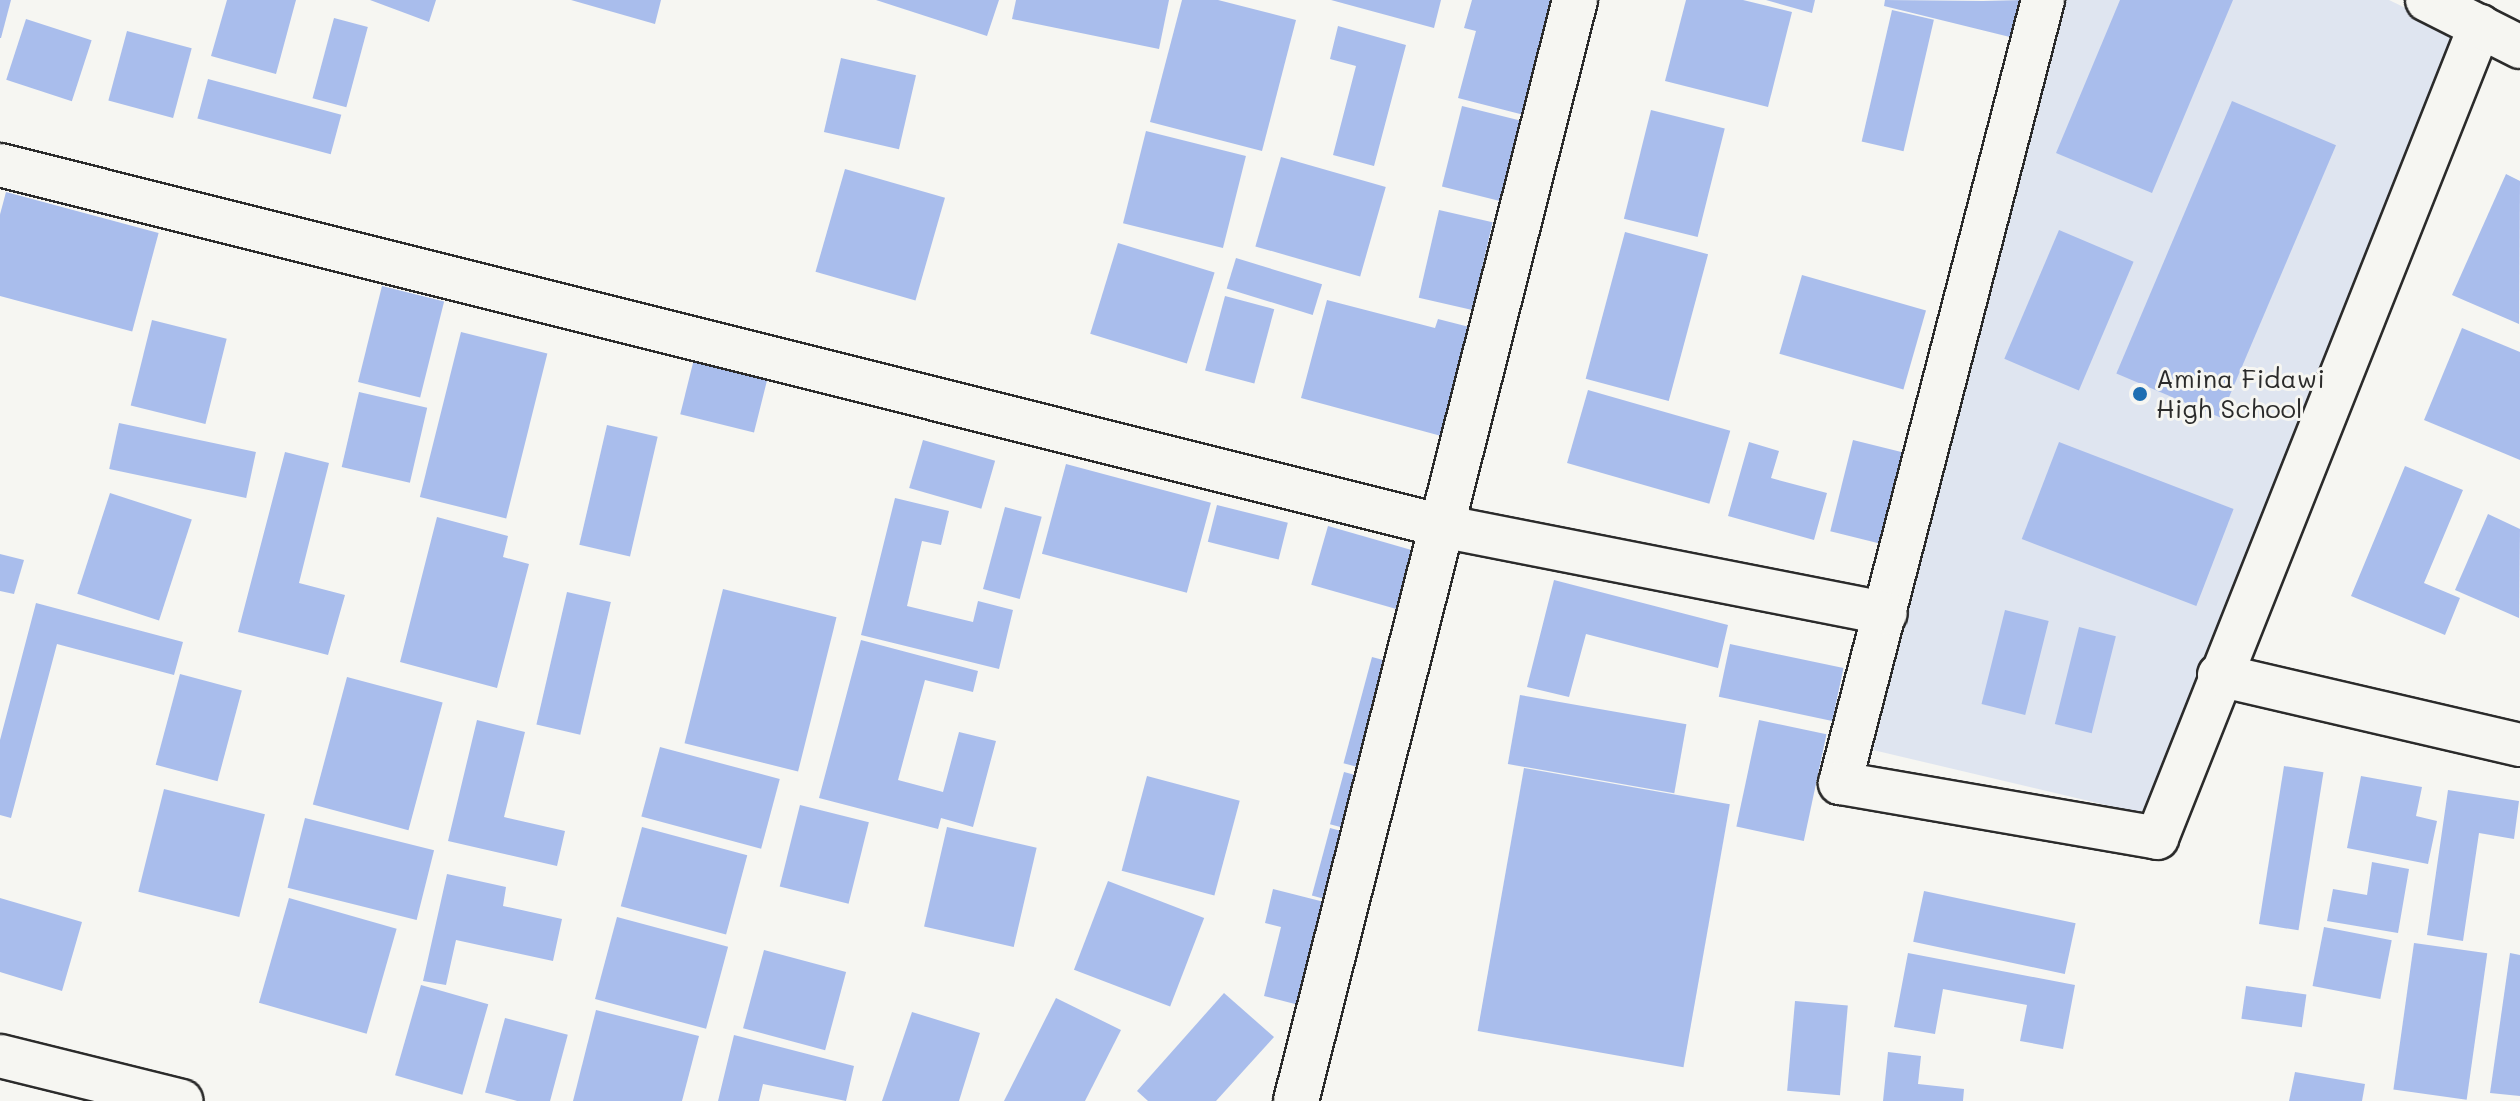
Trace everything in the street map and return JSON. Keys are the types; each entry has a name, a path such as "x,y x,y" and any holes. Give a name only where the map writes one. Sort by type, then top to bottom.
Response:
{"street":[{"path":"1296,1101 1446,527 1575,0"},
{"path":"2043,0 1840,783 2157,838 2219,675 2480,26"},
{"path":"2427,0 2520,47"},
{"path":"0,165 1446,527 1886,613"},
{"path":"2219,675 2520,745"},
{"path":"0,1056 182,1101"}],"shaded area":[{"name":"Amina Fidawi High School","path":"2057,0 2389,0 2470,39 2144,814 1873,750"}],"building":[{"path":"0,0 11,0 1,38 0,38"},
{"path":"227,0 296,0 276,74 211,56"},
{"path":"370,0 436,0 429,22"},
{"path":"571,0 661,0 655,24"},
{"path":"876,0 999,0 987,36"},
{"path":"1016,0 1169,0 1159,49 1012,19"},
{"path":"1182,0 1218,0 1296,20 1262,151 1150,122"},
{"path":"1331,0 1441,0 1434,28"},
{"path":"1472,0 1555,0 1524,115 1458,98 1476,31 1464,28"},
{"path":"1686,0 1743,0 1792,12 1768,107 1665,81"},
{"path":"1766,0 1815,0 1812,13"},
{"path":"1885,0 2023,0 2014,38 1884,6"},
{"path":"2120,0 2233,0 2152,193 2056,153"},
{"path":"1892,10 1934,20 1904,151 1862,142"},
{"path":"334,18 368,27 346,107 313,98"},
{"path":"26,19 92,40 72,101 6,80"},
{"path":"1338,26 1406,45 1374,166 1333,155 1356,66 1330,59"},
{"path":"127,31 192,48 173,118 108,101"},
{"path":"841,58 916,75 899,149 824,132"},
{"path":"208,79 341,115 331,154 197,119"},
{"path":"2232,101 2336,145 2220,418 2116,373"},
{"path":"1462,106 1532,123 1512,204 1442,187"},
{"path":"1651,110 1725,128 1698,237 1624,219"},
{"path":"1146,131 1246,156 1223,248 1123,223"},
{"path":"1281,157 1386,187 1360,276 1255,246"},
{"path":"845,169 945,198 915,301 816,272"},
{"path":"2506,174 2520,181 2519,324 2452,295"},
{"path":"6,192 159,233 132,331 0,296 0,214"},
{"path":"1439,210 1493,222 1472,310 1419,298"},
{"path":"2059,230 2134,262 2079,391 2004,359"},
{"path":"1625,232 1708,254 1669,401 1586,379"},
{"path":"1118,243 1215,273 1187,363 1090,334"},
{"path":"1236,258 1322,284 1313,315 1227,289"},
{"path":"1802,275 1926,311 1903,389 1779,354"},
{"path":"382,286 444,301 420,398 358,382"},
{"path":"1225,296 1274,309 1254,384 1205,370"},
{"path":"1327,300 1435,328 1438,319 1485,331 1456,440 1301,398"},
{"path":"152,320 227,339 205,424 131,405"},
{"path":"2462,328 2520,352 2520,460 2424,420"},
{"path":"461,332 547,354 506,518 420,497"},
{"path":"695,355 769,373 754,433 680,414"},
{"path":"1588,390 1730,431 1709,504 1567,463"},
{"path":"359,392 427,408 410,483 342,467"},
{"path":"119,423 256,452 246,498 109,469"},
{"path":"607,425 658,437 630,557 579,545"},
{"path":"923,440 995,461 981,509 909,488"},
{"path":"1853,440 1905,453 1883,544 1830,531"},
{"path":"1749,442 1779,451 1771,478 1827,493 1814,540 1728,516"},
{"path":"2059,442 2234,509 2196,606 2022,539"},
{"path":"285,452 329,463 299,583 345,595 328,655 238,632"},
{"path":"1066,464 1211,503 1187,593 1042,554"},
{"path":"2405,466 2463,490 2424,583 2460,598 2445,635 2351,596"},
{"path":"110,493 192,520 159,620 77,594"},
{"path":"895,498 949,511 941,545 922,541 907,606 973,622 978,601 1013,610 999,669 861,635"},
{"path":"1217,505 1288,523 1279,560 1208,542"},
{"path":"1005,507 1042,517 1020,599 983,589"},
{"path":"2488,514 2520,529 2519,618 2455,590"},
{"path":"437,517 508,536 503,557 529,564 497,688 400,662"},
{"path":"1328,526 1419,552 1403,611 1311,585"},
{"path":"0,554 24,560 14,594 0,591"},
{"path":"1554,580 1728,625 1718,668 1586,634 1569,697 1527,687"},
{"path":"723,589 837,617 798,772 685,743"},
{"path":"567,592 611,602 580,735 536,725"},
{"path":"36,603 183,642 174,675 57,644 11,818 0,815 0,740"},
{"path":"2005,610 2049,621 2025,715 1982,704"},
{"path":"2079,627 2116,636 2092,733 2055,724"},
{"path":"861,640 978,671 973,692 925,680 898,780 943,792 959,732 996,741 973,827 941,818 938,829 819,798"},
{"path":"1730,644 1843,668 1832,721 1719,697"},
{"path":"1372,657 1398,664 1370,770 1344,763"},
{"path":"180,674 242,691 217,781 156,765"},
{"path":"347,677 443,703 408,830 313,805"},
{"path":"1520,695 1686,724 1674,793 1508,764"},
{"path":"477,720 525,732 504,817 565,831 557,866 448,841"},
{"path":"1759,720 1826,734 1804,841 1736,827"},
{"path":"660,747 780,779 761,849 641,817"},
{"path":"2284,766 2324,772 2298,930 2259,924"},
{"path":"1524,768 1730,804 1683,1067 1478,1031"},
{"path":"1344,772 1373,780 1359,832 1330,824"},
{"path":"1147,776 1240,801 1214,896 1122,871"},
{"path":"2361,776 2422,787 2416,816 2437,821 2428,864 2347,848"},
{"path":"164,789 265,814 239,917 138,892"},
{"path":"2448,790 2519,801 2514,839 2479,833 2463,941 2427,935"},
{"path":"800,805 869,822 849,904 780,887"},
{"path":"305,818 434,850 417,920 288,888"},
{"path":"642,827 747,855 726,934 621,906"},
{"path":"947,827 1037,848 1014,947 924,926"},
{"path":"1330,828 1360,836 1342,904 1312,896"},
{"path":"2372,862 2409,869 2398,933 2327,921 2333,889 2367,895"},
{"path":"447,874 506,887 503,906 562,919 553,961 456,940 446,985 423,981"},
{"path":"1108,881 1204,918 1170,1007 1074,970"},
{"path":"1273,889 1340,906 1314,1009 1264,996 1281,927 1265,923"},
{"path":"1924,891 2076,923 2065,974 1913,942"},
{"path":"0,898 82,922 62,991 0,972"},
{"path":"289,898 397,929 367,1034 259,1003"},
{"path":"617,917 728,947 706,1029 595,999"},
{"path":"2324,927 2392,940 2380,999 2313,986"},
{"path":"2414,943 2487,953 2467,1100 2393,1090"},
{"path":"764,950 846,972 825,1050 743,1028"},
{"path":"1908,953 2075,985 2063,1049 2020,1041 2027,1005 1943,989 1935,1034 1894,1027"},
{"path":"2510,953 2520,955 2520,1096 2490,1093"},
{"path":"421,985 488,1004 462,1095 395,1075"},
{"path":"2246,986 2306,994 2302,1027 2241,1019"},
{"path":"1224,993 1274,1037 1216,1101 1148,1101 1137,1091"},
{"path":"1056,998 1121,1030 1085,1101 1004,1101"},
{"path":"1795,1001 1848,1006 1840,1095 1787,1091"},
{"path":"596,1010 699,1036 682,1101 573,1101"},
{"path":"912,1012 980,1033 959,1101 882,1101"},
{"path":"505,1018 568,1035 550,1101 517,1101 485,1092"},
{"path":"734,1035 854,1066 846,1101 763,1084 759,1101 718,1101"},
{"path":"1888,1052 1921,1056 1918,1084 1964,1089 1963,1101 1883,1101"},
{"path":"2295,1072 2365,1084 2362,1101 2289,1101"}],"place":[{"name":"Amina Fidawi High School","path":"2140,394"}]}
